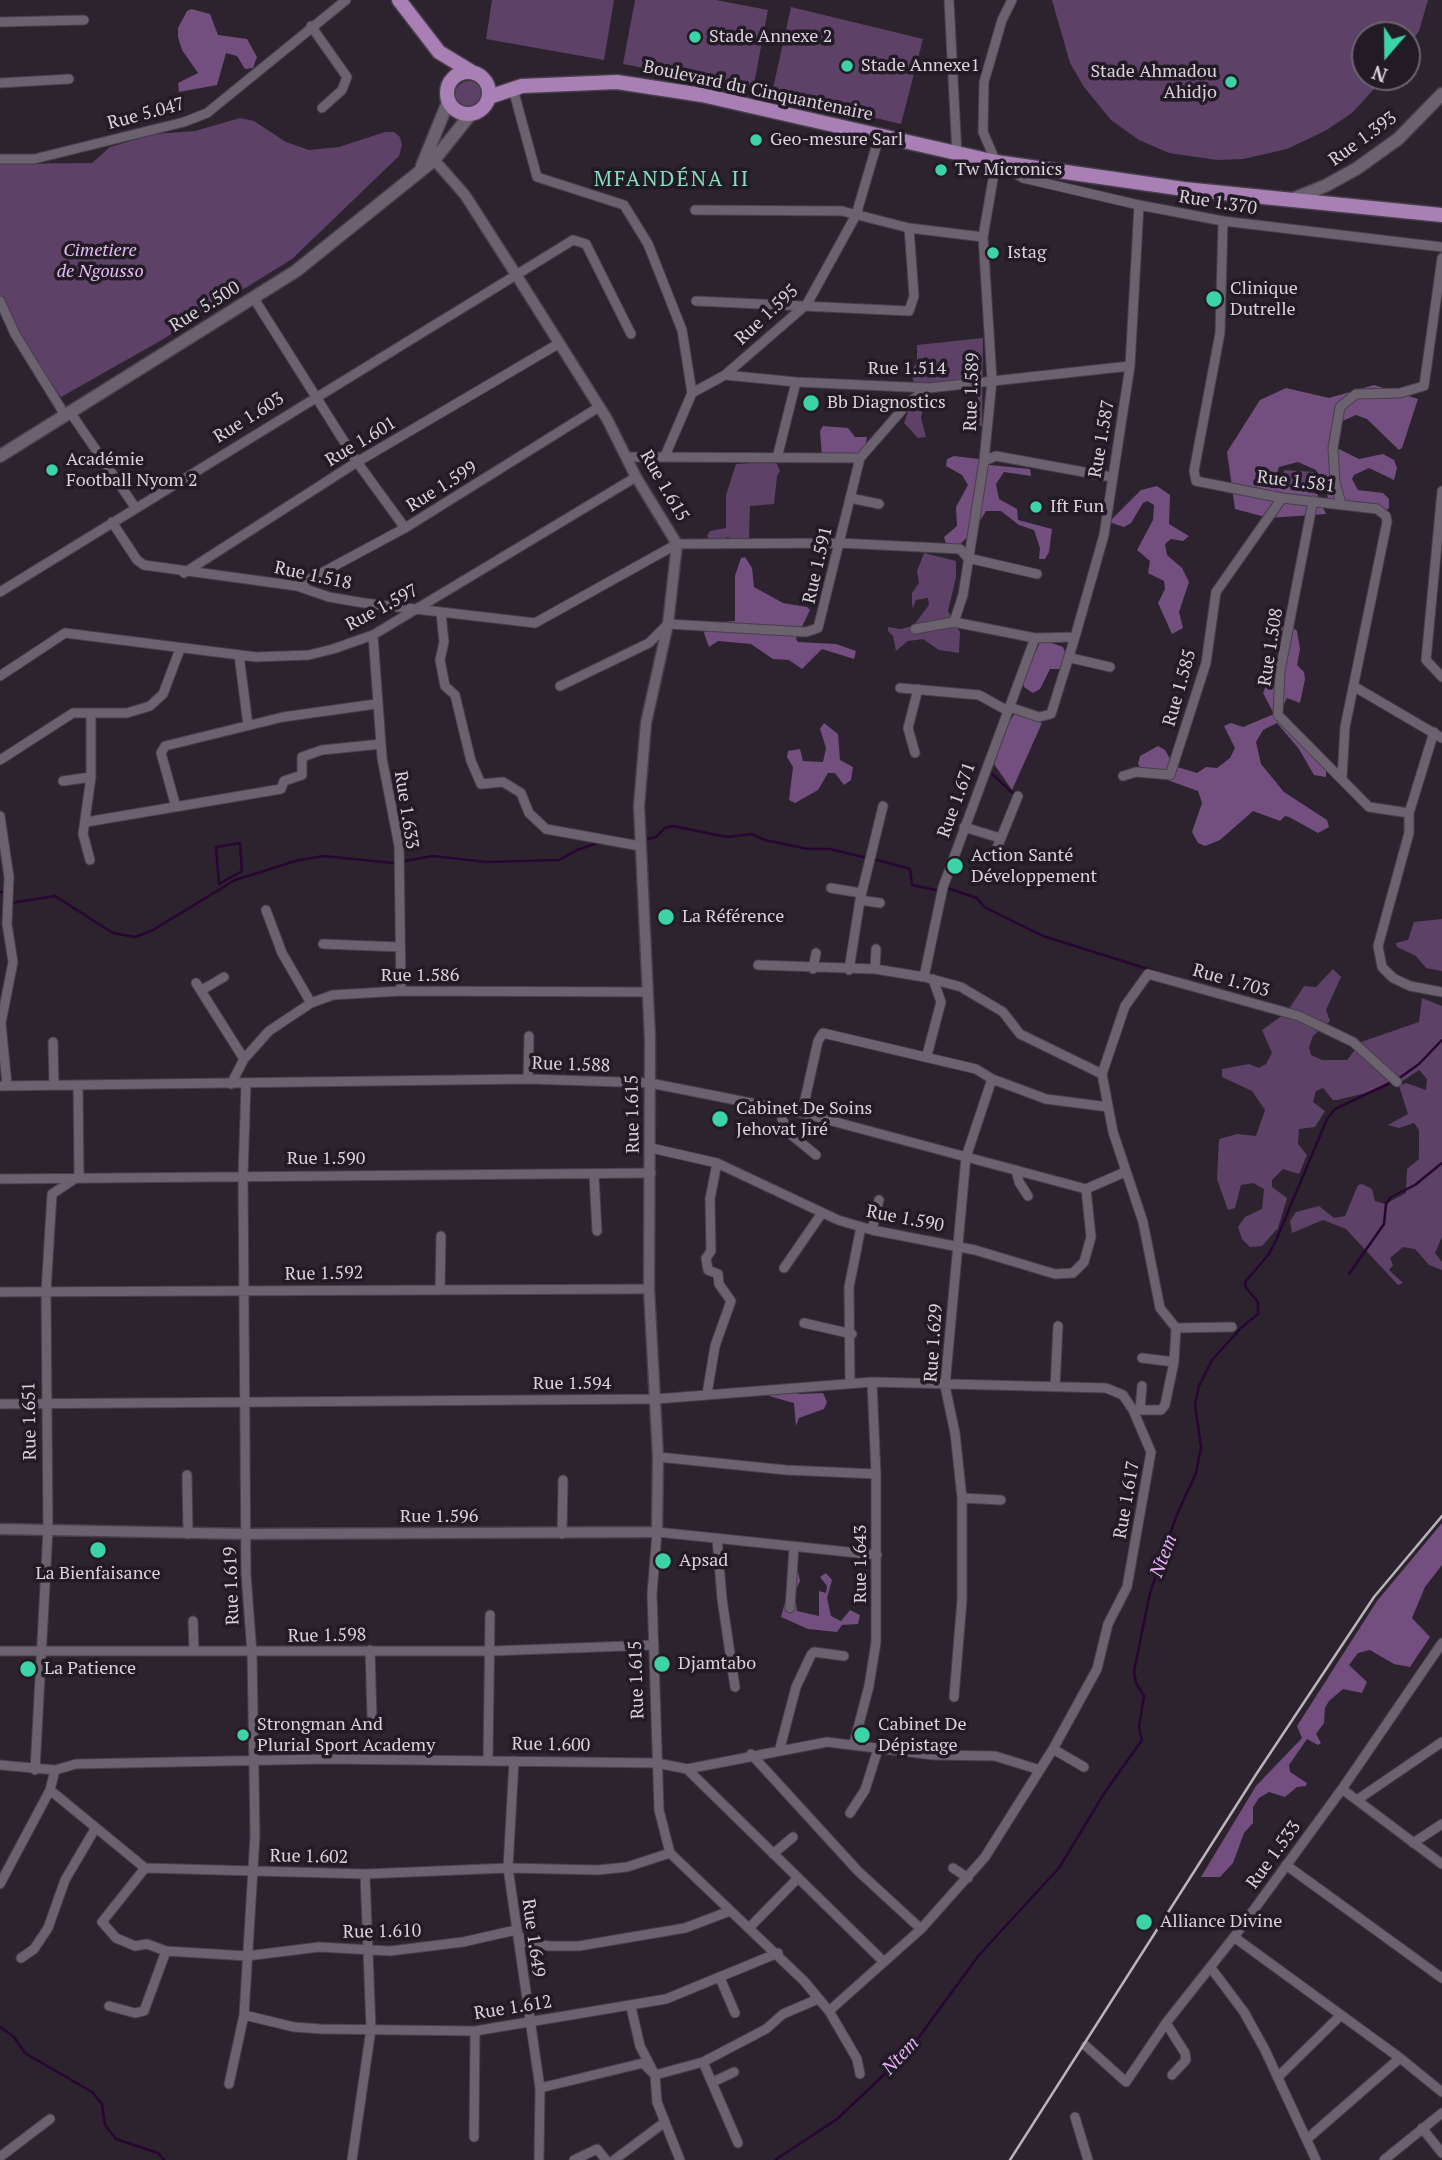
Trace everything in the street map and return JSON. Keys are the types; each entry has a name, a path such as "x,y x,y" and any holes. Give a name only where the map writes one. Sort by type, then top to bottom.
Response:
{"main road":[{"path":"399,0 439,52 449,83 448,102 431,157"},
{"path":"439,52 477,75 517,88"},
{"path":"449,83 458,74 477,75"},
{"path":"477,75 489,97"},
{"name":"Boulevard du Cinquantenaire","path":"517,88 617,82 650,86 756,107 996,162 1184,189 1442,215"},
{"path":"431,157 470,115 481,110 489,97 517,88"},
{"name":"Rue 1.393","path":"1294,198 1325,186 1356,169 1398,139 1442,94"},
{"path":"448,102 457,112 470,115"},
{"name":"Rue 5.500","path":"0,456 296,271 419,172 431,157"}],"street":[{"name":"Rue 5.047","path":"0,159 34,159 184,122 207,113 346,0"},
{"path":"949,0 957,155"},
{"path":"996,162 983,132 984,82 1002,20 1013,0"},
{"path":"0,22 84,20"},
{"path":"311,26 347,77 342,90 322,108"},
{"path":"0,83 69,79"},
{"path":"517,88 537,177 624,205 648,244 682,330 692,393 665,456"},
{"name":"Rue 1.595","path":"692,393 725,374 807,304 856,215 879,137"},
{"name":"Rue 1.615","path":"431,157 466,195 599,407 636,477 677,544 668,624 646,723 639,789 650,1083 650,1354 656,1399 658,1457 657,1532 652,1594 661,1826 670,1853"},
{"name":"Rue 1.370","path":"996,162 1023,178 1139,205 1223,221 1442,247"},
{"name":"Rue 1.589","path":"954,622 963,595 984,461 992,380 983,237 996,162"},
{"name":"Rue 1.587","path":"1009,709 1039,717 1048,716 1071,658 1104,535 1130,366 1139,205"},
{"path":"695,210 801,209 856,215 909,228 983,237"},
{"name":"Rue 1.581","path":"1223,221 1220,333 1194,477 1196,481 1282,498 1377,509 1386,516 1355,687 1345,727 1342,778"},
{"path":"696,301 909,310 914,296 909,228"},
{"name":"Rue 1.603","path":"0,592 515,273 573,240 582,240 631,334"},
{"path":"1341,504 1335,482 1333,448 1338,414 1346,400 1367,392 1400,393 1424,386 1442,258"},
{"path":"253,298 357,462 405,528"},
{"path":"0,301 15,334 135,508"},
{"name":"Rue 1.601","path":"184,573 357,462 558,344"},
{"name":"Rue 1.514","path":"725,374 796,382 929,388 1130,366"},
{"path":"777,458 796,382"},
{"name":"Rue 1.591","path":"668,624 812,631 818,628 860,458 909,401 929,388"},
{"name":"Rue 1.599","path":"297,586 405,528 599,407"},
{"path":"984,461 996,456 1111,477"},
{"path":"627,457 860,458"},
{"name":"Rue 1.597","path":"0,676 65,633 239,655 309,655 373,635 636,477"},
{"path":"1442,491 1426,641 1426,660 1442,677"},
{"path":"850,498 879,504"},
{"name":"Rue 1.585","path":"1123,776 1136,772 1170,775 1206,663 1216,592 1282,498"},
{"name":"Rue 1.508","path":"1313,501 1280,671 1278,715 1369,807 1409,813"},
{"name":"Rue 1.518","path":"113,522 140,563 184,573 297,586 329,597 415,610 535,623 677,544"},
{"path":"677,544 839,543 960,549 968,558 1037,574"},
{"path":"441,612 444,642 440,660 445,685 455,695 471,761 481,784 503,782 520,793 529,813 546,829 640,846"},
{"path":"915,629 954,622 1035,638 1075,637"},
{"path":"560,686 649,643 668,624"},
{"name":"Rue 1.633","path":"373,635 376,704 387,792 398,846 401,991"},
{"name":"Rue 1.671","path":"927,1055 941,1002 929,978 933,922 964,827 1035,638"},
{"path":"0,761 73,713 127,713 150,706 163,694 180,649"},
{"path":"239,655 248,725"},
{"path":"1071,658 1110,667"},
{"path":"1355,687 1438,735 1409,813 1409,833 1378,946 1382,967 1392,978 1410,986 1442,992"},
{"path":"900,688 979,695 1009,709"},
{"path":"915,753 908,728 918,689"},
{"path":"176,807 161,753 163,747 283,716 376,704"},
{"path":"90,860 83,834 91,777 91,713"},
{"path":"86,822 281,789 284,781 302,775 302,757 322,750 381,744"},
{"path":"64,781 91,777"},
{"path":"995,853 1018,796"},
{"path":"849,970 860,896 883,806"},
{"path":"0,816 9,877 7,925 12,950 12,976 1,1023 4,1085"},
{"path":"964,827 1000,838"},
{"path":"831,888 880,903"},
{"path":"266,911 282,953 311,1003"},
{"path":"323,944 400,947"},
{"path":"875,970 876,949"},
{"path":"0,953 12,950"},
{"path":"813,969 816,953"},
{"path":"758,965 875,970 929,978 961,987 1003,1012 1020,1034 1102,1074 1125,1172 1143,1222 1160,1308 1176,1328 1174,1362 1163,1408 1137,1410 1142,1386"},
{"name":"Rue 1.703","path":"1102,1074 1125,1006 1148,974 1298,1016 1353,1042 1397,1082"},
{"path":"224,977 199,986 244,1059"},
{"name":"Rue 1.586","path":"231,1084 244,1059 269,1031 311,1003 344,992 646,992"},
{"path":"802,1113 821,1034 927,1055 976,1069 992,1079 1046,1099 1108,1107"},
{"path":"528,1079 529,1036"},
{"path":"53,1042 54,1084"},
{"name":"Rue 1.588","path":"4,1085 528,1079 650,1083 802,1113 1086,1189"},
{"name":"Rue 1.629","path":"954,1697 960,1637 962,1498 955,1433 945,1386 966,1157 992,1079"},
{"name":"Rue 1.619","path":"229,2084 244,2015 255,1836 252,1653 246,1534 243,1176 246,1084"},
{"path":"78,1085 79,1176"},
{"path":"782,1109 782,1119 788,1132 816,1155"},
{"name":"Rue 1.590","path":"651,1148 717,1163 822,1213 861,1227 958,1246 1055,1274 1073,1273 1084,1262 1091,1237 1086,1189"},
{"path":"707,1394 715,1346 731,1301 719,1284 718,1274 708,1270 706,1258 711,1251 710,1199 717,1163"},
{"path":"1016,1170 1019,1182 1028,1196"},
{"path":"1086,1189 1125,1172"},
{"name":"Rue 1.590","path":"0,1180 79,1176 651,1173"},
{"path":"594,1175 597,1231"},
{"name":"Rue 1.651","path":"35,1770 44,1651 48,1530 46,1292 52,1194 79,1176"},
{"path":"872,1230 879,1200"},
{"path":"784,1268 822,1213"},
{"path":"850,1382 852,1334 849,1287 861,1227"},
{"path":"440,1289 441,1236"},
{"name":"Rue 1.592","path":"0,1292 649,1289"},
{"path":"804,1323 852,1334"},
{"path":"1055,1387 1058,1326"},
{"path":"1176,1328 1233,1327"},
{"path":"1142,1358 1174,1362"},
{"name":"Rue 1.594","path":"0,1404 656,1399 872,1382 1117,1391 1137,1410"},
{"name":"Rue 1.643","path":"854,1743 873,1662 877,1555 872,1382"},
{"name":"Rue 1.617","path":"829,2011 922,1929 985,1857 1053,1749 1097,1670 1105,1631 1129,1579 1151,1452 1137,1410"},
{"path":"658,1457 786,1470 876,1474"},
{"path":"187,1475 188,1534"},
{"path":"562,1534 563,1480"},
{"path":"962,1498 1001,1500"},
{"name":"Rue 1.596","path":"0,1529 188,1534 657,1532 877,1555"},
{"path":"717,1538 722,1599 735,1687"},
{"path":"790,1608 794,1547"},
{"path":"488,1759 492,1651 490,1615"},
{"path":"193,1621 194,1651"},
{"name":"Rue 1.533","path":"1086,2046 1126,2082 1166,2022 1211,1968 1342,1789 1442,1643"},
{"name":"Rue 1.598","path":"0,1651 492,1651 654,1645"},
{"path":"370,1650 372,1717"},
{"path":"780,1748 796,1687 811,1655 814,1652 844,1656"},
{"name":"Rue 1.600","path":"55,1770 76,1765 179,1764 252,1759 488,1759 657,1763 687,1769 780,1748 827,1742 854,1743 878,1749 933,1755 995,1756 1040,1770"},
{"path":"1357,1800 1442,1742"},
{"path":"850,1813 865,1790 878,1749"},
{"path":"1053,1749 1084,1767"},
{"path":"751,1754 858,1871 922,1929"},
{"name":"Rue 1.649","path":"514,1761 508,1868 540,2088 539,2160"},
{"path":"0,1765 55,1770 50,1790 0,1884"},
{"path":"687,1769 884,1962"},
{"path":"1342,1789 1442,1864"},
{"path":"50,1790 145,1868"},
{"path":"1413,1843 1442,1824"},
{"path":"21,1958 34,1949 47,1928 65,1880 95,1829"},
{"path":"773,1854 793,1837"},
{"path":"670,1853 778,1953 829,2011 857,2059 860,2074"},
{"name":"Rue 1.602","path":"145,1868 365,1874 508,1868 626,1867 670,1853"},
{"path":"1286,1865 1442,1978"},
{"name":"Rue 1.610","path":"145,1868 102,1922 116,1938 166,1951 247,1956 319,1947 367,1951 414,1950 516,1930"},
{"path":"953,1868 968,1878"},
{"path":"352,2160 371,2029 365,1874"},
{"path":"749,1928 798,1878"},
{"path":"516,1930 522,1942 579,1946 685,1928 730,1911"},
{"path":"1234,1937 1400,2057 1442,2092"},
{"path":"108,2006 135,2013 144,2011 166,1951"},
{"name":"Rue 1.612","path":"244,2015 294,2027 475,2031 631,2007 666,1999 778,1953"},
{"path":"1211,1968 1244,2012 1278,2077 1316,2160"},
{"path":"720,1978 735,2013"},
{"path":"655,2075 703,2062 766,2029 783,2014 818,1999"},
{"path":"631,2007 640,2046 655,2075 657,2102 680,2160"},
{"path":"1278,2077 1340,2016"},
{"path":"1166,2022 1185,2053 1186,2060 1172,2075"},
{"path":"474,2137 475,2031"},
{"path":"1307,2139 1400,2057"},
{"path":"703,2062 738,2143"},
{"path":"540,2088 643,2063 655,2075"},
{"path":"713,2082 734,2072"},
{"path":"1384,2160 1442,2113"},
{"path":"1075,2117 1088,2160"},
{"path":"0,2157 50,2119"},
{"path":"614,2160 665,2122"},
{"path":"1422,2128 1442,2153"},
{"path":"574,2160 597,2149 606,2160"}],"green space":[{"path":"492,0 614,0 604,60 486,39"},
{"name":"Stade Annexe 2","path":"635,0 716,0 768,10 753,89 623,64"},
{"name":"Stade Ahmadou Ahidjo","path":"1052,0 1428,0 1421,24 1421,21 1351,21 1351,91 1372,91 1352,113 1325,131 1287,149 1243,159 1217,160 1169,153 1139,140 1111,120 1084,87 1070,63"},
{"name":"Stade Annexe1","path":"791,7 923,39 901,124 772,93"},
{"path":"469,81 479,85 483,95 479,105 469,109 459,105 455,95 459,85"},
{"name":"Cimetiere de Ngousso","path":"240,118 254,121 286,142 309,150 339,147 385,132 394,132 400,137 402,145 399,156 292,259 160,341 61,397 11,330 0,304 0,164 92,163 110,147 155,134 195,131"},
{"path":"983,338 982,426 972,424 980,406 975,390 967,387 932,390 926,394 921,418 926,437 918,438 904,423 916,390 911,372 917,362 917,345"},
{"path":"736,464 777,464 780,471 774,504 750,506 749,538 739,541 727,537 719,543 709,539 707,536 710,531 726,528 726,495"},
{"path":"1284,470 1314,472 1313,487 1282,484"},
{"path":"924,553 956,561 956,577 948,611 960,632 959,653 939,650 923,639 908,641 896,651 893,636 888,631 888,627 900,629 913,626 929,605 928,598 916,600 913,608 912,604 912,593 919,583 917,571"},
{"path":"1442,919 1442,971 1426,968 1416,956 1397,947 1396,943 1408,940 1414,922"},
{"path":"1333,969 1341,977 1326,1010 1330,1021 1313,1036 1309,1047 1311,1055 1322,1060 1347,1060 1361,1042 1419,1022 1422,998 1442,1006 1442,1237 1435,1253 1442,1262 1442,1270 1429,1265 1415,1249 1403,1247 1390,1258 1393,1265 1389,1270 1403,1283 1398,1285 1346,1229 1323,1220 1292,1233 1290,1221 1296,1212 1319,1206 1334,1218 1345,1216 1358,1185 1362,1184 1372,1189 1375,1201 1385,1204 1406,1193 1407,1169 1419,1159 1419,1130 1414,1123 1399,1128 1388,1125 1408,1114 1399,1086 1406,1083 1426,1090 1427,1079 1419,1070 1401,1082 1387,1083 1375,1091 1337,1100 1333,1100 1323,1088 1316,1091 1313,1102 1325,1111 1315,1127 1299,1129 1298,1144 1307,1155 1299,1174 1283,1169 1272,1180 1272,1187 1287,1198 1278,1228 1262,1246 1250,1247 1242,1239 1238,1227 1245,1217 1262,1209 1264,1189 1253,1183 1241,1185 1235,1208 1228,1210 1217,1179 1219,1139 1237,1134 1256,1136 1265,1110 1252,1091 1222,1077 1222,1069 1249,1064 1259,1068 1266,1064 1272,1053 1262,1030 1287,1012 1304,986 1316,987"}],"shaded area":[{"path":"191,9 210,14 218,35 247,39 257,57 253,68 245,69 237,56 226,53 217,85 179,92 178,83 198,73 182,50 178,37 178,28 187,11"},
{"path":"1374,385 1418,399 1402,448 1399,450 1367,419 1356,415 1338,423 1337,448 1359,459 1383,454 1394,460 1397,468 1394,480 1369,468 1354,475 1352,479 1358,490 1383,493 1389,499 1389,508 1386,510 1341,504 1329,500 1316,470 1298,462 1279,467 1274,482 1317,494 1326,514 1269,518 1235,509 1227,452 1260,400 1286,388 1329,398"},
{"path":"823,426 848,428 855,437 867,437 866,444 857,455 822,456 820,431"},
{"path":"954,456 979,459 990,465 1030,469 1031,476 1004,472 996,484 999,499 1017,509 1018,520 1052,529 1049,552 1045,559 1039,559 1040,548 1034,530 1019,525 1001,511 986,511 973,532 957,547 946,544 944,537 957,526 956,507 968,485 962,475 946,466 947,459"},
{"path":"1157,486 1170,495 1169,524 1189,536 1183,541 1171,539 1165,544 1167,555 1182,568 1189,582 1179,612 1183,628 1172,634 1158,603 1165,589 1164,581 1148,573 1150,561 1137,550 1153,520 1154,505 1147,501 1143,503 1131,523 1124,527 1109,522 1141,490"},
{"path":"745,557 752,568 754,587 783,603 807,607 810,610 796,639 798,642 836,644 856,651 854,659 822,649 802,669 789,660 773,659 751,644 718,641 709,647 704,633 711,623 735,621 735,576 741,558"},
{"path":"1291,625 1297,631 1300,649 1297,665 1304,672 1305,679 1300,703 1287,698 1280,713 1326,758 1326,777 1314,775 1299,749 1277,723 1263,730 1256,742 1261,764 1284,792 1327,820 1329,827 1318,833 1289,817 1285,816 1280,821 1253,811 1220,840 1205,846 1198,843 1192,832 1202,803 1198,791 1142,771 1138,764 1140,756 1158,746 1165,750 1174,766 1197,773 1206,767 1217,768 1230,758 1235,748 1224,726 1231,723 1243,727 1274,714 1263,693 1280,651 1278,628"},
{"path":"1046,641 1063,647 1067,657 1062,669 1050,669 1040,689 1033,693 1024,687 1022,682 1040,642"},
{"path":"1015,713 1042,723 1012,790 994,764 1004,730"},
{"path":"824,723 838,734 840,760 853,767 851,780 844,785 835,773 828,773 818,790 795,803 789,800 793,767 787,757 788,751 800,749 803,761 823,762 826,748 820,729"},
{"path":"783,1390 800,1394 823,1393 827,1402 824,1409 799,1418 796,1426 794,1403 769,1396"},
{"path":"1442,1523 1442,1565 1425,1587 1412,1618 1430,1637 1410,1667 1394,1664 1370,1650 1358,1653 1349,1665 1367,1682 1362,1693 1343,1689 1329,1701 1325,1708 1324,1723 1316,1734 1321,1743 1318,1745 1307,1739 1289,1765 1290,1772 1307,1783 1306,1786 1297,1787 1285,1797 1269,1792 1259,1798 1253,1807 1253,1823 1244,1833 1233,1863 1220,1877 1201,1877 1256,1786 1302,1738 1297,1726 1377,1601"},
{"path":"796,1562 800,1581 795,1592 797,1611 819,1616 819,1591 826,1593 827,1586 820,1577 826,1573 832,1580 827,1598 831,1616 841,1621 850,1610 860,1615 858,1624 842,1625 837,1632 808,1629 781,1617"}],"waterway":[{"path":"990,772 1016,796"},
{"path":"643,840 656,837 665,828 673,826 727,837 752,834 765,840 808,849 830,849 867,858"},
{"path":"11,903 55,896 113,933 135,937 153,930 235,880 299,860 324,856 393,863 433,856 487,862 559,860 577,850 601,842"},
{"path":"240,843 242,871 219,884 216,847 240,843"},
{"path":"994,853 988,866 998,875"},
{"path":"874,859 910,869 912,885 940,891"},
{"path":"944,887 977,898 984,907 1043,936 1177,978"},
{"path":"0,892 6,893"},
{"name":"Ntem","path":"1398,1079 1419,1064 1442,1040"},
{"name":"Ntem","path":"775,2160 837,2119 908,2052 979,1955 1059,1868 1105,1792 1142,1740 1139,1727 1144,1696 1136,1683 1134,1671 1150,1593 1176,1517 1196,1473 1201,1447 1195,1404 1199,1386 1212,1360 1241,1328 1258,1314 1258,1302 1246,1288 1245,1282 1269,1254 1327,1119 1335,1109 1392,1082"},
{"path":"1349,1274 1384,1224 1386,1204 1391,1197 1415,1185 1442,1163"},
{"path":"0,2027 14,2037 25,2053 92,2092 102,2104 105,2125 116,2139 158,2153 164,2160"}],"railway":[{"path":"1010,2160 1257,1773 1374,1597 1442,1516"}],"place":[{"name":"Stade Annexe 2","path":"695,37"},
{"name":"Stade Annexe1","path":"847,66"},
{"name":"Stade Ahmadou Ahidjo","path":"1231,82"},
{"name":"Geo-mesure Sarl","path":"756,140"},
{"name":"Tw Micronics","path":"941,170"},
{"name":"Istag","path":"993,253"},
{"name":"Clinique Dutrelle","path":"1214,299"},
{"name":"Bb Diagnostics","path":"811,403"},
{"name":"Académie Football Nyom 2","path":"52,470"},
{"name":"Ift Fun","path":"1036,507"},
{"name":"Action Santé Développement","path":"955,866"},
{"name":"La Référence","path":"666,917"},
{"name":"Cabinet De Soins Jehovat Jiré","path":"720,1119"},
{"name":"La Bienfaisance","path":"98,1550"},
{"name":"Apsad","path":"663,1561"},
{"name":"Djamtabo","path":"662,1664"},
{"name":"La Patience","path":"28,1669"},
{"name":"Strongman And Plurial Sport Academy","path":"243,1735"},
{"name":"Cabinet De Dépistage","path":"862,1735"},
{"name":"Alliance Divine","path":"1144,1922"}],"district":[{"name":"MFANDÉNA II","path":"672,180"}]}
